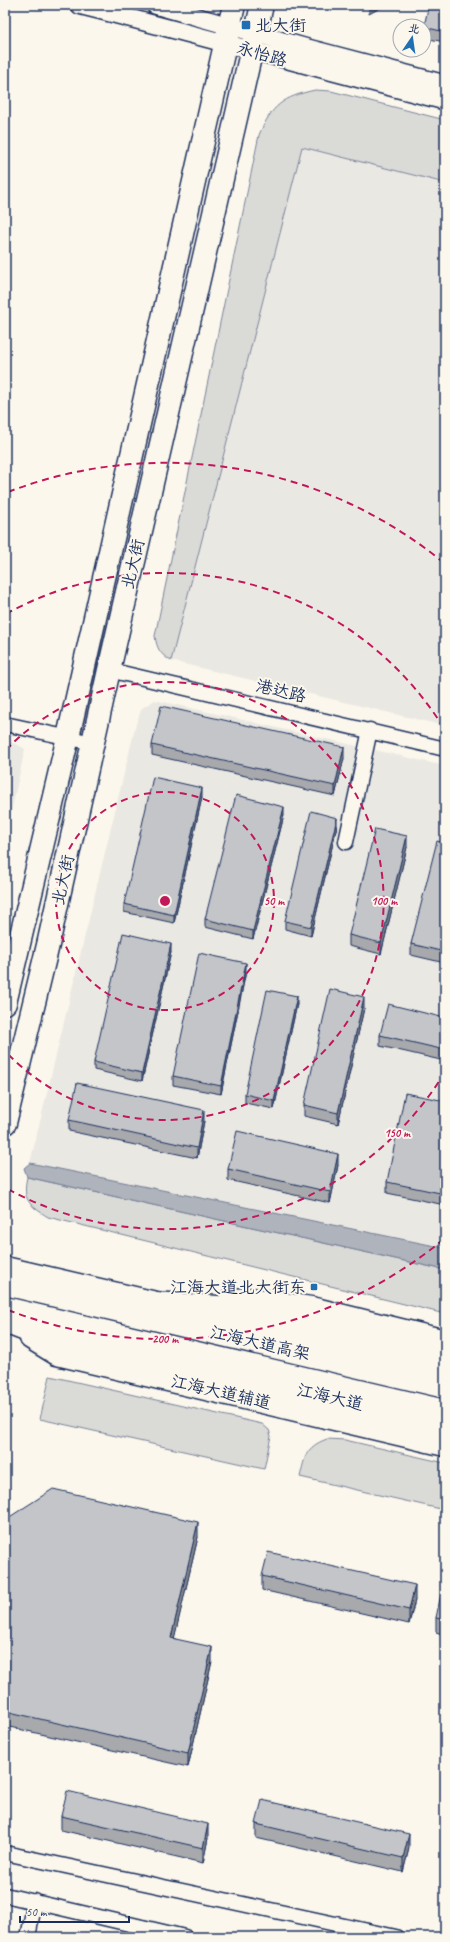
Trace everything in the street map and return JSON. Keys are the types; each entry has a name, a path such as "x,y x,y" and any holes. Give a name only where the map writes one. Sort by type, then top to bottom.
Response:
{"main road":[{"name":"北大街","path":"5,1123 48,945 109,670 262,5"},
{"name":"北大街","path":"5,1003 68,737 232,15"},
{"path":"5,1268 445,1370"},
{"name":"江海大道高架","path":"5,1284 445,1387"},
{"path":"152,1303 251,1304 311,1308 445,1341"},
{"path":"251,1304 445,1356"},
{"name":"江海大道高架","path":"5,1308 445,1411"},
{"path":"5,1322 59,1342 445,1433"},
{"name":"江海大道","path":"5,1322 445,1424"},
{"name":"江海大道辅道","path":"5,1322 57,1354 445,1445"}],"street":[{"name":"永怡路","path":"79,5 166,27 298,64 445,101"},
{"name":"永怡路","path":"155,5 232,15 256,32 304,47 445,84"},
{"name":"港达路","path":"109,670 370,730 445,749"},
{"path":"5,724 93,743"},
{"path":"346,842 370,730"},
{"path":"5,1853 396,1937"},
{"path":"5,1894 185,1937"},
{"path":"28,1937 35,1901"}],"shaded area":[{"path":"315,90 331,91 445,120 445,183 302,147 171,661 160,651 155,636 259,135 269,116 280,104 287,99"},
{"path":"302,147 445,183 445,726 171,661"},
{"path":"155,700 445,766 445,1248 30,1163 136,724 142,708"},
{"path":"5,740 25,749 5,839"},
{"path":"30,1163 445,1248 445,1270 27,1177 24,1168"},
{"path":"27,1177 445,1270 445,1314 48,1217 36,1209 28,1201 26,1197"},
{"path":"50,1376 262,1424 269,1430 271,1436 264,1469 40,1419"},
{"path":"327,1439 345,1440 445,1463 445,1510 300,1477 305,1458 310,1449"}],"building":[{"path":"433,5 445,5 445,32 432,29 432,18 426,18 428,8"},
{"path":"161,706 344,747 335,786 152,745"},
{"path":"153,777 202,788 174,915 124,904"},
{"path":"236,795 284,807 253,931 205,919"},
{"path":"311,811 337,818 311,927 285,921"},
{"path":"375,829 407,836 381,943 349,935"},
{"path":"437,841 445,843 445,952 411,944"},
{"path":"123,933 171,944 142,1073 94,1062"},
{"path":"199,953 246,963 221,1086 173,1076"},
{"path":"330,989 364,997 338,1113 304,1105"},
{"path":"267,990 297,996 274,1101 245,1094"},
{"path":"388,1004 445,1018 445,1050 380,1035"},
{"path":"77,1083 204,1110 197,1148 69,1120"},
{"path":"405,1093 445,1101 445,1194 387,1182"},
{"path":"237,1131 338,1154 330,1192 228,1169"},
{"path":"53,1489 198,1522 171,1638 212,1647 188,1753 5,1711 5,1533 8,1518"},
{"path":"268,1552 415,1585 409,1610 262,1576"},
{"path":"441,1594 445,1595 445,1620 436,1618"},
{"path":"67,1791 208,1824 203,1848 61,1816"},
{"path":"262,1800 409,1834 403,1858 256,1824"}],"place":[{"name":"北大街","path":"246,25"},
{"name":"江海大道北大街东","path":"314,1287"}]}
